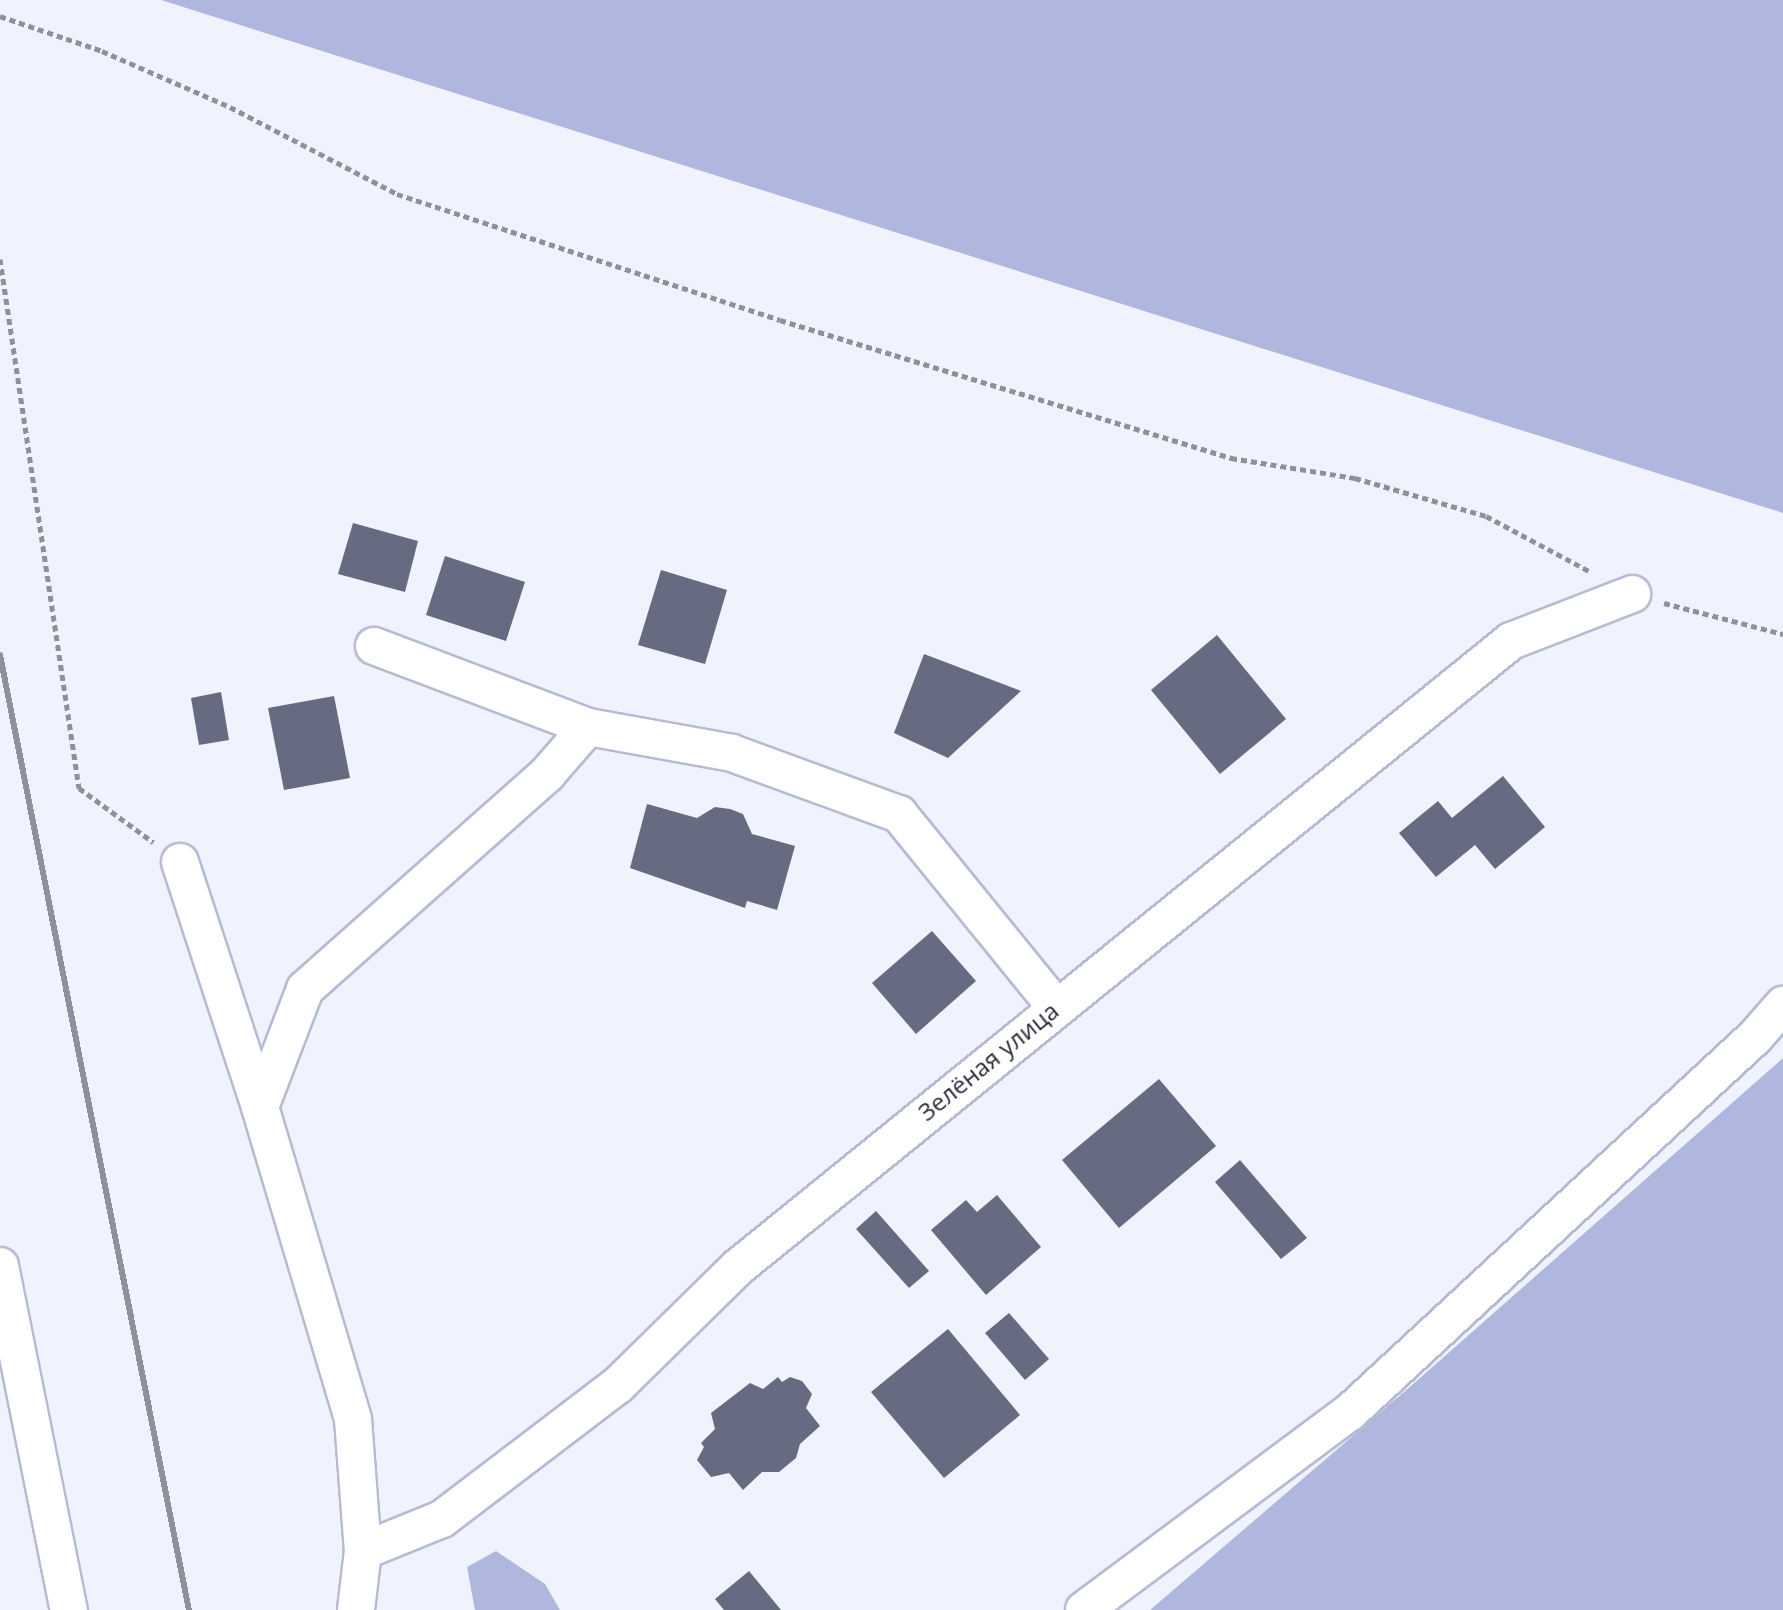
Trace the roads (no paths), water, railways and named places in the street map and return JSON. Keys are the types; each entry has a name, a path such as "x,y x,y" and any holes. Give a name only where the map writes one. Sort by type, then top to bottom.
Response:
{"street":[{"name":"Зелёная улица","path":"363,1551 442,1519 618,1385 737,1268 1055,1006 1511,641 1632,594"},
{"path":"374,646 588,727 732,753 899,814 1055,1006"},
{"path":"260,1107 305,989 547,774 588,727"},
{"path":"180,862 260,1107 353,1419 363,1551 356,1610"},
{"path":"1084,1610 1350,1412 1745,1047 1783,1005"},
{"path":"1,1284 69,1610"}],"railway":[{"path":"0,655 189,1610"}]}
